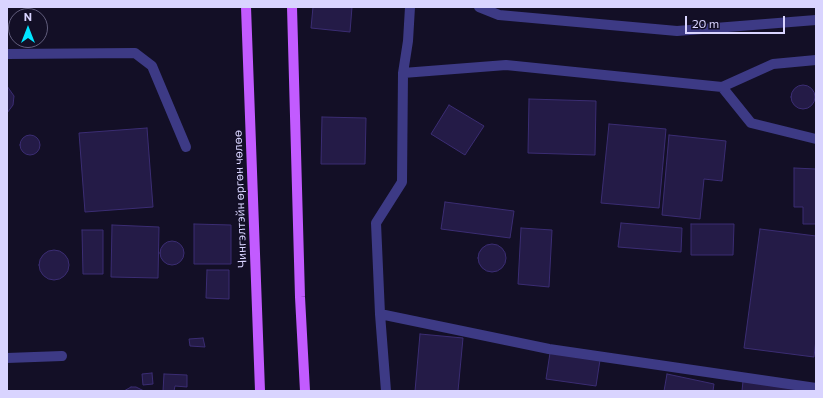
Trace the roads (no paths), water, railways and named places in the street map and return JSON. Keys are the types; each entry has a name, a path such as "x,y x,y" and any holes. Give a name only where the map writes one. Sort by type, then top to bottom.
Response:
{"main road":[{"name":"Чингэлтэйн өргөн чөлөө","path":"246,7 260,391"},
{"path":"292,7 300,297 305,391"}],"street":[{"path":"386,391 380,314 376,223 402,182 403,73 408,41 410,7"},
{"path":"479,7 499,15 677,31 816,20"},
{"path":"7,54 135,53 152,66 186,147"},
{"path":"403,73 506,65 722,87 773,64 816,60"},
{"path":"722,87 751,123 816,139"},
{"path":"380,314 549,349 816,388"},
{"path":"7,358 62,356"}]}
